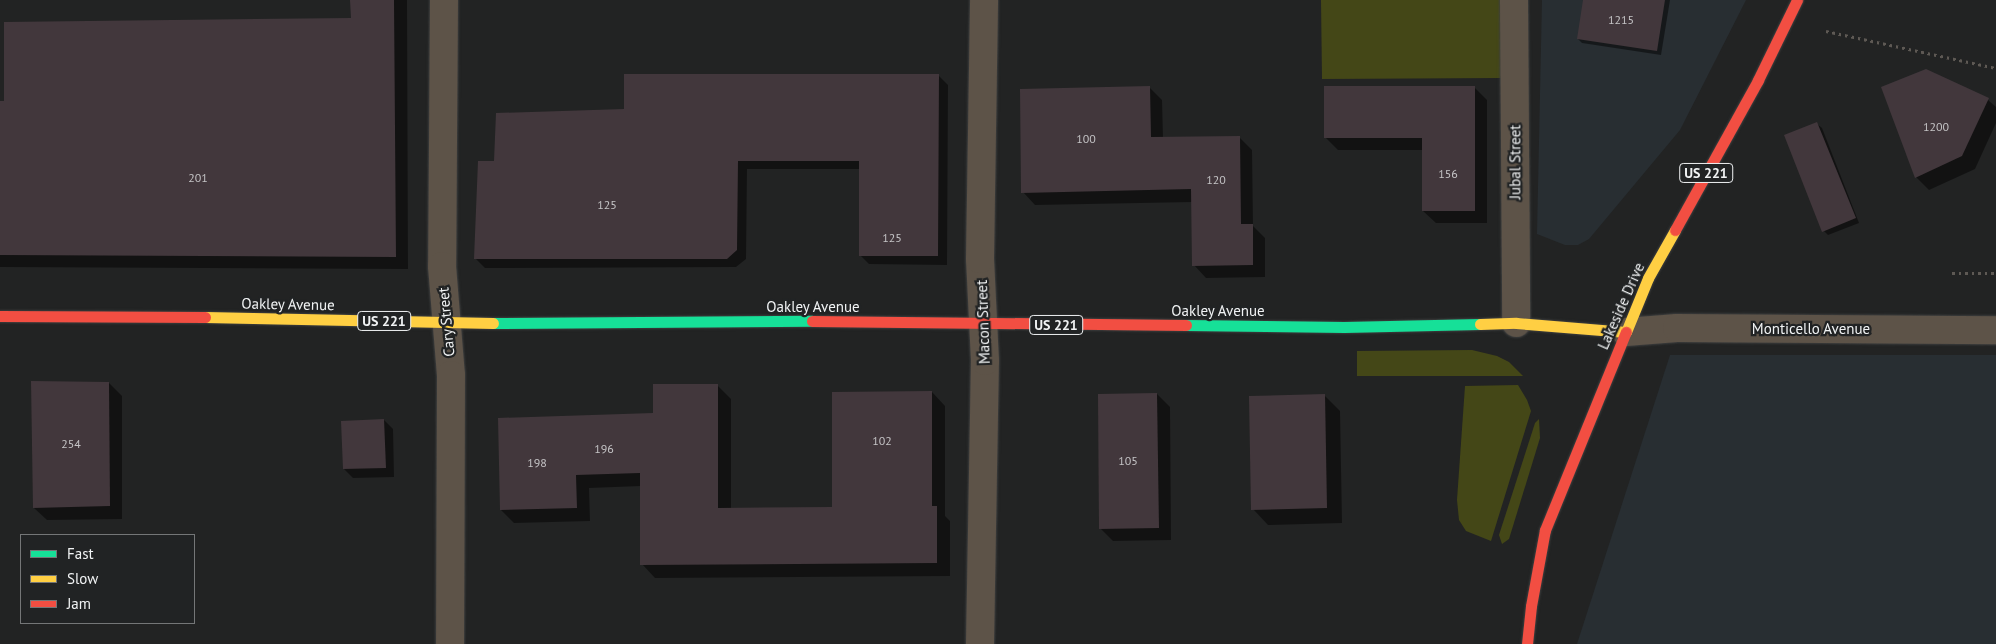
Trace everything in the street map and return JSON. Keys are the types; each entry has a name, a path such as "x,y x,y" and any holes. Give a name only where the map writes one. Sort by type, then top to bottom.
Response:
{"main road":[{"name":"Lakeside Drive","path":"1527,644 1530,606 1545,530 1648,278 1758,80 1797,0"},
{"name":"Oakley Avenue","path":"0,316 140,315 447,322 983,323 1344,327 1516,323 1626,332"}],"street":[{"name":"Cary Street","path":"444,0 442,266 451,385 450,644"},
{"name":"Macon Street","path":"980,644 985,362 980,241 984,0"},
{"name":"Jubal Street","path":"1514,0 1516,323"},
{"name":"Monticello Avenue","path":"1626,332 1677,328 1996,330"}],"path":[{"path":"1826,31 1996,68"},
{"path":"1952,273 1996,273"}],"shaded area":[{"path":"1542,0 1746,0 1680,130 1589,239 1578,245 1565,245 1537,234"},
{"path":"1670,355 1996,355 1996,644 1577,644"}],"green space":[{"path":"1321,0 1504,0 1501,78 1322,79"},
{"path":"1472,350 1497,356 1509,362 1523,376 1357,376 1357,351"},
{"path":"1518,385 1531,411 1491,541 1466,531 1459,520 1457,500 1465,386"},
{"path":"1539,419 1540,438 1509,539 1502,544 1499,535 1535,423"}],"building":[{"path":"350,0 394,0 396,257 0,255 0,101 4,101 4,22 351,18"},
{"path":"1583,0 1665,0 1657,51 1577,39"},
{"path":"1926,69 1989,98 1962,156 1915,178 1881,87"},
{"path":"624,74 939,74 938,256 859,256 859,161 738,161 737,250 727,259 474,259 478,161 494,161 496,113 624,109"},
{"path":"1150,86 1151,137 1240,136 1241,224 1253,224 1253,265 1192,266 1191,189 1021,193 1020,89"},
{"path":"1324,86 1475,86 1475,211 1422,211 1422,138 1324,138"},
{"path":"1817,122 1856,218 1822,232 1784,135"},
{"path":"31,381 109,382 110,506 33,508"},
{"path":"653,384 718,384 718,508 832,507 832,392 932,391 932,506 937,506 937,563 640,565 640,473 576,475 577,508 500,510 498,418 653,413"},
{"path":"1157,393 1159,528 1099,529 1098,394"},
{"path":"1325,394 1327,508 1251,510 1249,396"},
{"path":"384,419 386,468 343,469 341,421"}],"traffic: fast":[{"path":"493,323 812,321"},
{"path":"1186,325 1344,327 1480,324"}],"traffic: slow":[{"path":"1480,324 1516,323 1626,332 1648,278 1675,230"},
{"path":"205,317 493,323"}],"traffic: jam":[{"path":"1675,230 1758,80 1797,0"},
{"path":"0,316 205,317"},
{"path":"812,321 1186,325"},
{"path":"1527,644 1531,606 1545,530 1626,332"}]}
